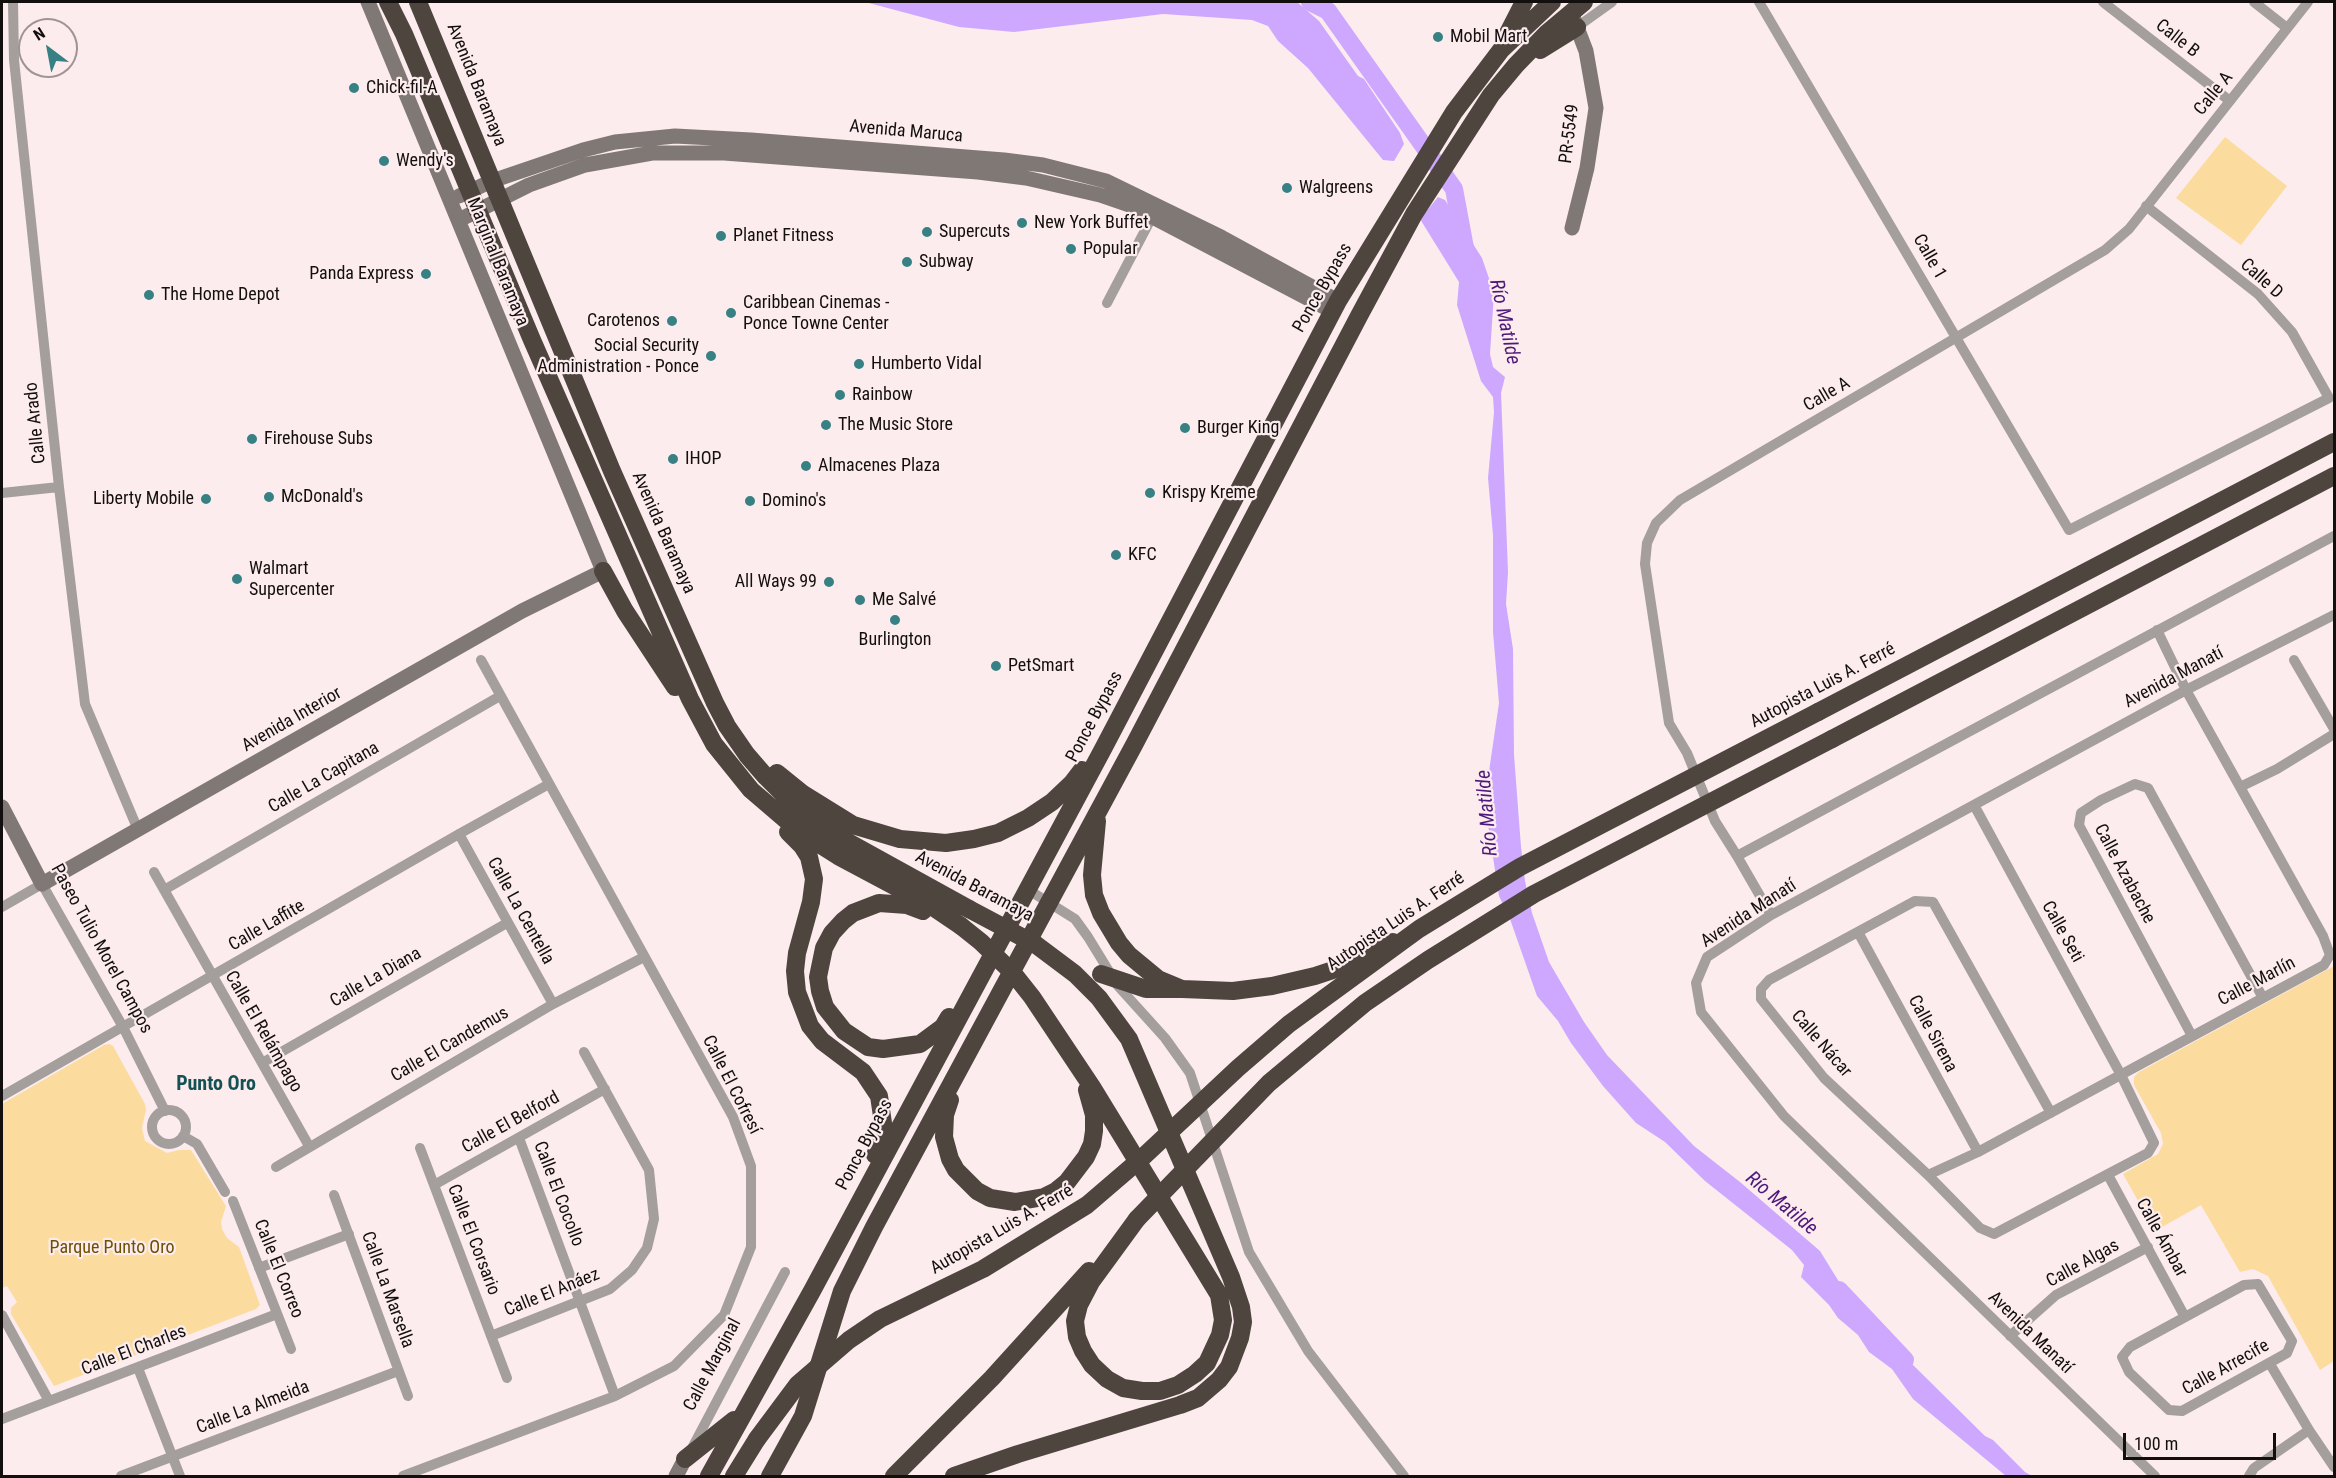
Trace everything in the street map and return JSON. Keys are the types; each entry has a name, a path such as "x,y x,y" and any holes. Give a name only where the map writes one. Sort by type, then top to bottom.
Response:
{"highway":[{"name":"Avenida Baramaya","path":"387,2 405,34 531,340 703,726 726,762 778,815 819,844 930,905 957,923 1005,964 1032,997 1078,1066"},
{"name":"Avenida Baramaya","path":"418,2 612,471 727,726 747,755 780,792 813,820 844,840 1035,944"},
{"path":"1491,61 1518,17 1524,2"},
{"name":"Ponce Bypass","path":"709,1476 853,1213 860,1184 879,1157 976,985 1103,749 1335,306 1444,128 1491,61 1552,2"},
{"path":"770,1476 803,1416 842,1291 874,1227 1134,746 1414,214 1491,95 1516,65 1578,13"},
{"name":"Autopista Luis A. Ferré","path":"734,1476 757,1439 798,1384 849,1340 880,1319 983,1269 1087,1205 1289,1024 1419,929 1520,867 2334,442"},
{"path":"894,1476 939,1434 1137,1219 1269,1083 1365,1003 1428,960 1534,894 2334,476"},
{"path":"603,571 625,611 703,726"},
{"path":"747,755 772,768 787,783 853,825 900,839 946,843 998,833 1028,818 1059,796 1088,762 1103,749"},
{"path":"751,790 762,806 802,846 812,866 814,879 811,902 797,953 795,971 797,992 810,1026 822,1041 863,1072 879,1096 883,1123 879,1157"},
{"path":"1098,809 1092,859 1094,895 1108,927 1129,955 1158,979 1182,989"},
{"path":"957,923 940,920 907,905 891,903 879,903 853,913 832,933 824,948 818,977 820,991 825,1007 844,1031 868,1047 883,1049 906,1048 920,1044 937,1033 960,1001 976,985"},
{"path":"1035,944 1118,981 1146,989 1233,991 1272,986 1345,966 1419,929"},
{"path":"954,1476 1018,1454 1180,1406 1198,1398 1219,1380 1229,1367 1240,1338 1243,1322 1241,1307 1231,1277 1138,1059 1120,1025 1099,998 1075,974 1035,944"},
{"path":"1078,1066 1215,1285 1222,1305 1223,1320 1220,1335 1207,1363 1178,1385 1160,1391 1123,1388 1107,1379 1092,1365 1077,1337 1075,1321 1079,1305 1091,1282 1137,1219"},
{"path":"959,1069 957,1086 944,1125 944,1137 950,1159 966,1183 977,1191 990,1198 1016,1202 1044,1197 1056,1191 1074,1174 1089,1151 1094,1131 1094,1115 1078,1066"},
{"path":"686,1459 730,1424 749,1403"}],"street":[{"name":"Calle Arado","path":"13,2 14,60 59,487 85,704 138,830"},
{"name":"Marginal Baramaya","path":"368,2 603,571"},
{"path":"1578,13 1612,2"},
{"name":"Calle 1","path":"1760,2 2068,530"},
{"name":"Calle B","path":"2103,2 2230,101"},
{"path":"2254,2 2287,28"},
{"name":"Calle A","path":"1771,915 1714,821 1687,753 1669,723 1645,564 1647,543 1656,523 1680,500 2105,250 2129,230 2308,2"},
{"name":"PR-5549","path":"1572,228 1587,168 1596,108 1578,13"},
{"path":"2,62 14,60"},
{"name":"Avenida Maruca","path":"450,200 492,181 583,150 615,142 675,136 924,153 1043,165 1106,181 1159,205 1335,306"},
{"name":"Avenida Maruca","path":"459,220 529,185 585,165 652,153 705,152 1026,178 1100,195 1132,206 1335,306"},
{"name":"Calle D","path":"2068,530 2329,398 2292,332 2258,294 2146,206"},
{"path":"1107,303 1152,217"},
{"path":"2,493 59,487"},
{"path":"1737,856 2334,536"},
{"name":"Avenida Interior","path":"2,907 522,612 603,571"},
{"name":"Avenida Manatí","path":"2155,1476 1784,1116 1701,1012 1696,983 1707,957 1771,915 2186,690 2334,615"},
{"name":"Calle Marlín","path":"1928,1175 1978,1152 2324,965 2330,955 2324,936 2186,690 2157,630"},
{"name":"Calle El Cofresí","path":"403,1476 615,1396 674,1366 724,1315 751,1247 751,1166 733,1117 481,660"},
{"path":"2294,660 2304,688 2334,729"},
{"name":"Calle La Capitana","path":"164,890 500,696"},
{"path":"2240,787 2277,769 2334,734"},
{"name":"Calle Laffite","path":"2,1096 549,784"},
{"name":"Calle Azabache","path":"2192,1036 2079,825 2081,813 2101,800 2135,784 2148,788 2263,998"},
{"name":"Calle Seti","path":"1974,805 2121,1075"},
{"name":"Paseo Tulio Morel Campos","path":"2,807 42,884 123,1027 165,1111 176,1111 181,1115 186,1127 183,1136 197,1144 225,1192"},
{"name":"Calle La Centella","path":"459,834 553,1004"},
{"name":"Calle El Relámpago","path":"154,872 309,1146"},
{"path":"1027,889 1074,920 1088,937 1118,986 1165,1038 1190,1073 1249,1252 1308,1350 1404,1476"},
{"name":"Calle Nácar","path":"2051,1113 1933,902 1915,901 1769,980 1761,989 1761,999 1824,1078 1928,1175 1980,1228 1994,1234 2148,1153 2154,1143 2121,1075"},
{"name":"Calle La Diana","path":"262,1063 507,923"},
{"path":"2324,936 2334,931"},
{"name":"Calle Sirena","path":"1858,932 1978,1152"},
{"name":"Calle El Candemus","path":"276,1167 553,1004 644,957"},
{"name":"Calle El Anáez","path":"491,1336 610,1289 632,1270 646,1248 654,1219 649,1170 584,1052"},
{"name":"Calle El Belford","path":"434,1185 605,1089"},
{"path":"165,1111 153,1120 152,1127 157,1139 169,1144 175,1143 183,1136"},
{"name":"Calle El Cocollo","path":"519,1138 615,1396"},
{"name":"Calle El Corsario","path":"420,1148 507,1378"},
{"name":"Calle Ámbar","path":"2108,1175 2185,1317"},
{"name":"Calle La Marsella","path":"334,1195 408,1396"},
{"name":"Calle El Correo","path":"233,1201 291,1349"},
{"path":"260,1268 349,1234"},
{"name":"Calle Algas","path":"2010,1336 2056,1295 2148,1248"},
{"name":"Calle Marginal","path":"676,1476 785,1272"},
{"name":"Calle Arrecife","path":"2258,1284 2292,1341 2287,1353 2270,1364 2182,1411 2169,1410 2129,1372 2122,1357 2130,1347 2185,1317 2244,1285 2258,1284"},
{"name":"Calle El Charles","path":"2,1419 277,1314"},
{"path":"2,1315 49,1401"},
{"path":"2270,1364 2334,1467"},
{"path":"138,1368 180,1476"},
{"name":"Calle La Almeida","path":"121,1476 398,1371"},
{"path":"2249,1476 2254,1468 2309,1430"}],"green space":[{"path":"2225,137 2287,186 2241,245 2176,198"},
{"path":"2334,966 2334,1361 2320,1370 2268,1276 2253,1269 2240,1272 2201,1205 2155,1231 2123,1174 2158,1154 2163,1144 2161,1133 2134,1085 2134,1077 2139,1072"},
{"name":"Parque Punto Oro","path":"109,1044 113,1046 145,1104 142,1128 145,1141 167,1153 191,1150 226,1206 221,1222 222,1229 227,1238 239,1247 260,1305 256,1309 54,1386 11,1314 11,1308 17,1302 7,1286 2,1288 2,1104"}],"water":[{"path":"865,2 1297,2 1319,21 1358,76 1364,79 1400,133 1404,144 1394,161 1383,160 1308,68 1278,41 1268,26 1252,20 1163,14 1014,32 959,27"},
{"name":"Río Matilde","path":"1438,197 1445,200 1482,258 1494,293 1490,354 1493,367 1505,377 1501,393 1508,572 1506,604 1513,649 1514,755 1521,847 1532,913 1549,962 1584,1022 1607,1055 1694,1146 1820,1251 1862,1319 1913,1365 1985,1436 1993,1440 2025,1472 2032,1476 2006,1476 1913,1399 1892,1369 1869,1352 1858,1335 1838,1318 1829,1305 1801,1277 1804,1265 1792,1250 1705,1181 1665,1142 1636,1123 1603,1086 1571,1043 1558,1021 1537,996 1510,919 1499,896 1487,818 1487,785 1499,703 1493,632 1493,535 1488,478 1494,412 1493,397 1481,381 1457,305 1459,282 1420,219"}],"waterway":[{"name":"Río Matilde","path":"1310,2 1328,11 1454,189 1465,248"},
{"name":"Río Matilde","path":"1839,1290 1905,1360"}],"place":[{"name":"Mobil Mart","path":"1438,37"},
{"name":"Chick-fil-A","path":"354,88"},
{"name":"Wendy's","path":"384,161"},
{"name":"Walgreens","path":"1287,188"},
{"name":"New York Buffet","path":"1022,223"},
{"name":"Supercuts","path":"927,232"},
{"name":"Planet Fitness","path":"721,236"},
{"name":"Popular","path":"1071,249"},
{"name":"Subway","path":"907,262"},
{"name":"Panda Express","path":"426,274"},
{"name":"The Home Depot","path":"149,295"},
{"name":"Caribbean Cinemas - Ponce Towne Center","path":"731,313"},
{"name":"Carotenos","path":"672,321"},
{"name":"Social Security Administration - Ponce","path":"711,356"},
{"name":"Humberto Vidal","path":"859,364"},
{"name":"Rainbow","path":"840,395"},
{"name":"The Music Store","path":"826,425"},
{"name":"Burger King","path":"1185,428"},
{"name":"Firehouse Subs","path":"252,439"},
{"name":"IHOP","path":"673,459"},
{"name":"Almacenes Plaza","path":"806,466"},
{"name":"Krispy Kreme","path":"1150,493"},
{"name":"McDonald's","path":"269,497"},
{"name":"Liberty Mobile","path":"206,499"},
{"name":"Domino's","path":"750,501"},
{"name":"KFC","path":"1116,555"},
{"name":"Walmart Supercenter","path":"237,579"},
{"name":"All Ways 99","path":"829,582"},
{"name":"Me Salvé","path":"860,600"},
{"name":"Burlington","path":"895,620"},
{"name":"PetSmart","path":"996,666"}],"district":[{"name":"Punto Oro","path":"216,1085"}]}
